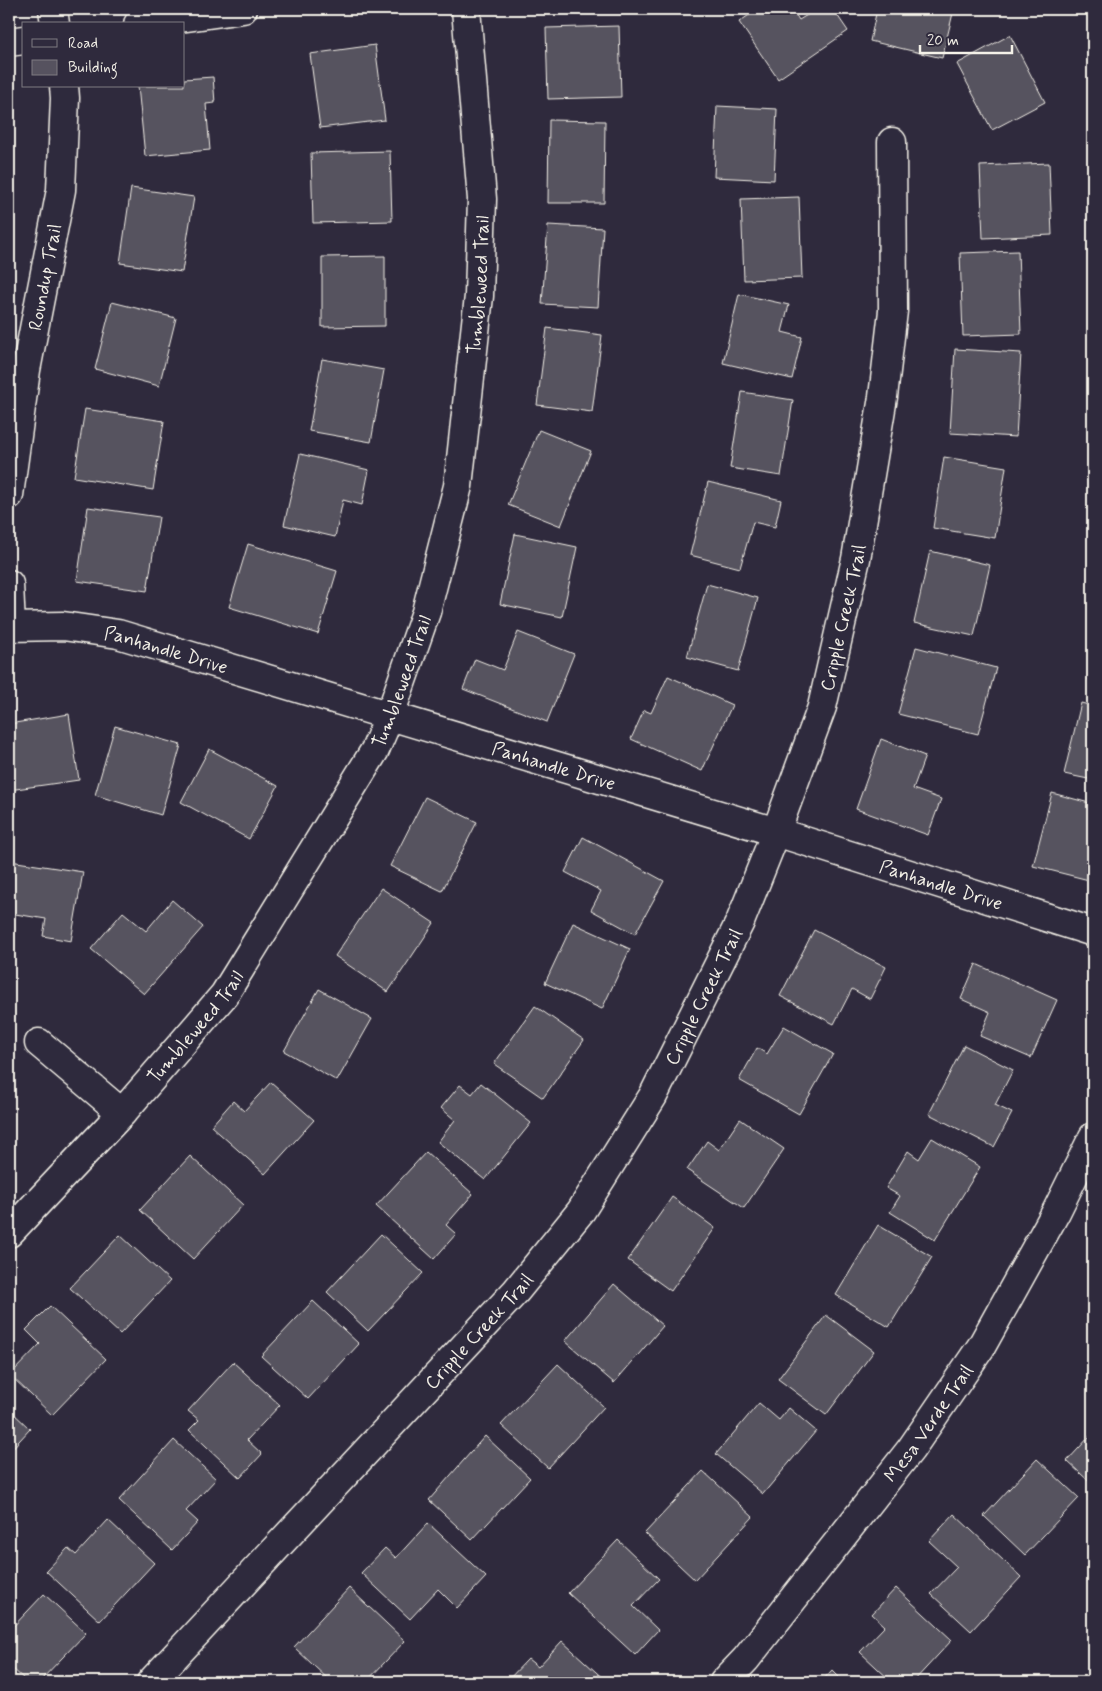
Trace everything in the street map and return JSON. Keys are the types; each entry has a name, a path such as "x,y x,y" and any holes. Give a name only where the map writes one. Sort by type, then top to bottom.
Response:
{"street":[{"path":"53,9 55,22"},
{"path":"152,22 243,9"},
{"name":"Tumbleweed Trail","path":"9,1233 122,1113 224,995 375,750 390,715 426,612 458,486 478,306 482,199 466,9"},
{"path":"9,42 22,40"},
{"name":"Roundup Trail","path":"9,495 26,370 61,190 66,98 64,88"},
{"name":"Cripple Creek Trail","path":"151,1682 516,1290 581,1211 653,1096 740,922 776,832 822,707 856,559 884,397 893,311 892,142"},
{"path":"9,584 10,627"},
{"name":"Panhandle Drive","path":"10,627 63,626 118,634 776,832 1093,932"},
{"path":"39,1043 122,1113"},
{"name":"Mesa Verde Trail","path":"724,1682 746,1659 911,1449 954,1387 980,1347 1056,1212 1093,1137"}],"building":[{"path":"758,9 792,9 799,20 817,9 833,9 848,31 778,79 739,22"},
{"path":"877,9 954,9 942,58 870,41"},
{"path":"619,26 621,97 548,99 546,28"},
{"path":"1010,35 1045,102 992,130 957,64"},
{"path":"375,45 385,120 320,128 310,54"},
{"path":"213,77 215,103 206,104 210,150 145,156 138,88 185,88 185,79"},
{"path":"717,106 777,109 774,180 714,177"},
{"path":"549,120 605,121 604,203 548,203"},
{"path":"390,151 392,221 313,223 311,153"},
{"path":"1049,163 1052,235 983,238 980,166"},
{"path":"131,188 194,197 182,272 120,263"},
{"path":"799,197 802,278 744,280 741,199"},
{"path":"548,225 603,228 598,307 542,304"},
{"path":"1018,251 1021,334 963,336 960,253"},
{"path":"385,256 385,326 322,327 322,257"},
{"path":"739,294 789,305 782,332 802,337 792,379 723,363"},
{"path":"112,302 176,318 159,386 95,369"},
{"path":"547,328 602,335 592,412 537,405"},
{"path":"955,349 1021,353 1016,437 950,433"},
{"path":"322,359 384,370 371,442 309,431"},
{"path":"742,392 793,400 781,476 730,468"},
{"path":"85,409 164,421 153,490 74,477"},
{"path":"539,430 591,451 561,526 508,505"},
{"path":"300,454 369,470 362,505 343,500 335,537 284,525"},
{"path":"944,457 1006,467 995,538 933,528"},
{"path":"708,482 781,500 775,527 753,522 740,568 690,555"},
{"path":"88,507 159,517 147,591 77,581"},
{"path":"515,534 577,547 562,617 500,604"},
{"path":"248,544 337,571 318,634 229,607"},
{"path":"930,551 990,565 974,636 914,623"},
{"path":"707,584 758,598 738,671 687,657"},
{"path":"518,632 574,654 547,722 463,689 475,659 503,670"},
{"path":"916,647 996,668 978,734 898,714"},
{"path":"1093,657 1093,682 1088,680"},
{"path":"668,676 732,705 702,771 631,739 644,710 651,713"},
{"path":"1081,703 1093,706 1093,780 1064,774"},
{"path":"69,714 79,780 9,790 9,724"},
{"path":"115,726 181,745 161,815 95,795"},
{"path":"881,739 925,756 913,789 941,799 928,835 856,809"},
{"path":"209,749 278,786 249,839 181,802"},
{"path":"1052,793 1093,804 1093,881 1033,866"},
{"path":"425,797 477,822 442,891 390,866"},
{"path":"583,837 664,881 635,934 591,910 601,891 565,872"},
{"path":"10,861 83,872 71,941 43,936 46,919 9,913"},
{"path":"381,888 434,923 388,992 335,956"},
{"path":"172,900 203,927 144,994 91,949 123,912 146,931"},
{"path":"573,923 630,949 602,1009 545,983"},
{"path":"814,930 886,967 870,999 852,989 834,1024 780,996"},
{"path":"976,964 1057,1000 1031,1058 980,1036 990,1012 961,999"},
{"path":"319,989 372,1019 337,1081 284,1051"},
{"path":"535,1006 584,1040 543,1098 494,1064"},
{"path":"784,1026 833,1054 799,1114 739,1080 757,1048 767,1054"},
{"path":"964,1045 1013,1070 995,1105 1012,1113 994,1147 929,1114"},
{"path":"271,1082 314,1120 265,1174 211,1126 233,1101 244,1111"},
{"path":"481,1083 531,1123 485,1180 438,1142 455,1120 441,1108 460,1085 472,1094"},
{"path":"740,1119 784,1149 744,1208 687,1170 707,1141 719,1150"},
{"path":"932,1138 980,1167 935,1240 890,1212 900,1196 886,1188 908,1151 919,1159"},
{"path":"426,1152 473,1194 446,1225 456,1234 434,1259 376,1206"},
{"path":"190,1156 243,1205 193,1259 140,1210"},
{"path":"672,1197 715,1228 671,1291 628,1260"},
{"path":"878,1225 932,1257 889,1327 836,1295"},
{"path":"381,1234 423,1273 368,1331 327,1292"},
{"path":"120,1235 170,1281 120,1334 70,1288"},
{"path":"614,1284 663,1326 614,1383 565,1341"},
{"path":"313,1301 359,1344 308,1399 261,1356"},
{"path":"50,1306 106,1359 52,1415 10,1375 40,1344 26,1330"},
{"path":"826,1315 874,1351 826,1415 778,1379"},
{"path":"233,1362 280,1405 247,1440 262,1454 240,1478 189,1430 199,1420 188,1411"},
{"path":"558,1364 604,1407 548,1468 501,1425"},
{"path":"759,1403 779,1420 789,1408 816,1431 763,1494 716,1454"},
{"path":"9,1409 30,1429 9,1452"},
{"path":"485,1436 530,1478 472,1540 429,1500"},
{"path":"1090,1436 1093,1439 1093,1485 1067,1461"},
{"path":"174,1440 216,1479 186,1511 198,1522 172,1550 119,1500"},
{"path":"1037,1459 1079,1498 1025,1555 984,1516"},
{"path":"703,1471 753,1517 695,1580 645,1533"},
{"path":"954,1514 1021,1577 971,1631 931,1594 957,1567 929,1541"},
{"path":"108,1520 154,1563 100,1621 46,1571 68,1548 76,1555"},
{"path":"428,1523 486,1577 457,1608 438,1589 410,1619 361,1573 385,1548 396,1558"},
{"path":"618,1540 659,1579 633,1606 658,1630 635,1655 568,1593"},
{"path":"349,1588 405,1641 366,1682 331,1682 294,1647"},
{"path":"896,1588 952,1640 913,1682 892,1682 860,1652 885,1626 872,1614"},
{"path":"44,1594 86,1633 39,1682 27,1682 9,1665 9,1631"},
{"path":"562,1641 607,1682 506,1682 528,1659 538,1667"},
{"path":"832,1670 844,1682 821,1682"}]}
